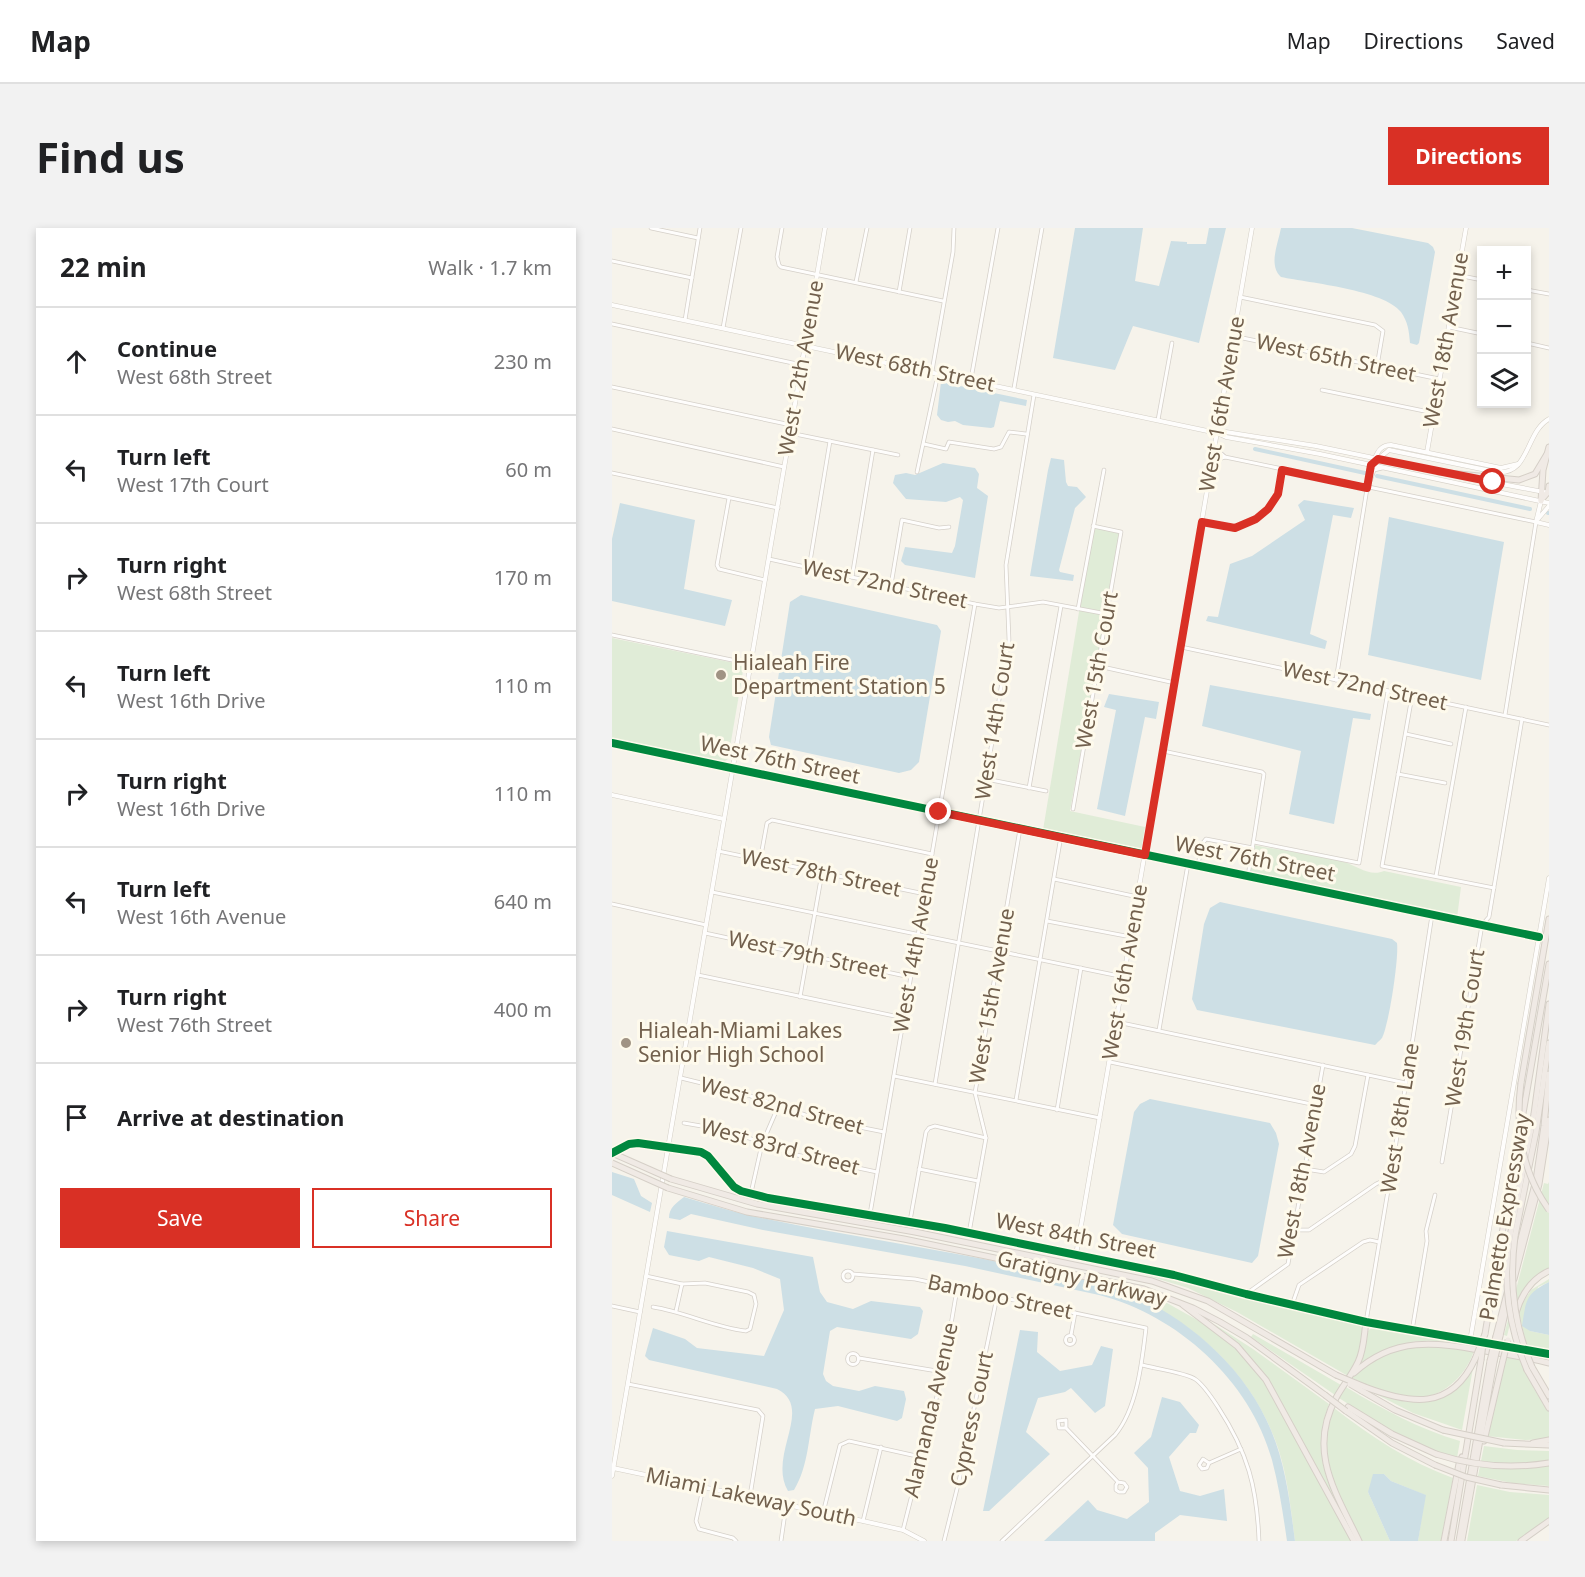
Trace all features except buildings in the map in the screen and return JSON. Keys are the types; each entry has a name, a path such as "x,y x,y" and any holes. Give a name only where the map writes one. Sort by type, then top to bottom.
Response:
{"highway":[{"path":"1541,501 1540,490 1549,447"},
{"path":"1439,472 1519,480 1535,474 1547,454"},
{"path":"1541,501 1549,491"},
{"path":"1549,919 1518,1107 1520,1140 1530,1175 1549,1210"},
{"name":"Palmetto Expressway","path":"1478,1359 1485,1334 1549,964"},
{"path":"1549,1004 1534,1114 1512,1236 1514,1302 1520,1332 1530,1369 1549,1408"},
{"path":"1512,1236 1538,1123 1549,1042"},
{"path":"1498,1336 1536,1180 1544,1133 1549,1074"},
{"name":"Palmetto Expressway","path":"1461,1541 1492,1362 1539,1184 1549,1120"},
{"name":"Gratigny Parkway","path":"612,1153 671,1179 757,1204 915,1232 1152,1281 1208,1301 1363,1389 1395,1410 1443,1430 1504,1443 1549,1445"},
{"name":"Gratigny Parkway","path":"612,1163 668,1188 747,1212 904,1239 1144,1289 1180,1302 1220,1322 1247,1338 1347,1409"},
{"path":"1475,1468 1521,1299 1531,1284 1549,1273"},
{"path":"1180,1302 1237,1346 1266,1380 1356,1541"},
{"path":"1356,1541 1331,1483 1324,1451 1324,1433 1337,1396 1360,1357 1366,1322"},
{"path":"1349,1378 1362,1366 1380,1355 1416,1344 1447,1344 1549,1363"},
{"path":"1363,1389 1401,1399 1428,1399 1443,1394 1456,1385 1478,1359"},
{"path":"1451,1541 1478,1359"},
{"path":"1461,1541 1492,1362"},
{"path":"1530,1369 1549,1396"},
{"path":"1347,1409 1392,1434 1436,1454 1465,1462 1490,1465 1549,1462"},
{"path":"1347,1409 1392,1443 1435,1466 1466,1477 1501,1485 1549,1490"},
{"path":"1524,1445 1549,1440"},
{"path":"1444,1541 1459,1464 1466,1450"},
{"path":"1521,1541 1549,1521"}],"street":[{"path":"651,228 698,238"},
{"path":"685,320 700,228"},
{"path":"723,328 741,228"},
{"path":"782,228 777,257 781,267 943,301"},
{"name":"West 12th Avenue","path":"612,1476 825,228"},
{"path":"856,283 867,228"},
{"path":"899,292 910,228"},
{"path":"932,371 953,252 954,228"},
{"path":"971,379 998,228"},
{"path":"1014,388 1042,228"},
{"name":"West 16th Avenue","path":"1076,1255 1252,228"},
{"name":"West 18th Avenue","path":"1427,452 1466,228"},
{"path":"612,261 692,278"},
{"path":"1457,275 1477,279"},
{"path":"1531,291 1549,294"},
{"path":"1240,297 1375,325 1383,331 1377,366"},
{"name":"West 68th Street","path":"612,304 1014,388 1217,433 1226,437 1541,501 1549,505"},
{"name":"West 68th Street","path":"612,324 802,365"},
{"path":"1449,327 1477,333"},
{"name":"West 65th Street","path":"1233,336 1440,379"},
{"path":"1158,420 1172,343"},
{"path":"1531,345 1549,348"},
{"path":"917,472 939,372"},
{"path":"612,387 791,425"},
{"path":"1322,390 1434,413"},
{"name":"West 14th Court","path":"934,1084 1009,640 1006,565 1035,393"},
{"path":"1336,680 1371,465 1389,450 1502,472 1514,469 1523,458 1538,427 1549,419"},
{"path":"612,429 784,467"},
{"path":"924,444 946,449 949,442 994,449 1001,447 1009,432 1027,434"},
{"name":"West 68th Street","path":"1217,433 1226,432 1294,442 1439,472 1549,491"},
{"path":"790,433 898,455"},
{"path":"809,568 830,441"},
{"path":"1376,459 1379,449 1383,446 1396,445 1501,468 1518,464"},
{"path":"1215,448 1225,457 1549,525"},
{"path":"852,577 873,450"},
{"path":"1389,450 1387,457 1391,462"},
{"path":"1419,456 1427,452"},
{"path":"1213,462 1225,457"},
{"path":"1367,488 1374,470 1386,468"},
{"path":"1078,609 1104,470"},
{"path":"1202,522 1235,528 1256,519 1268,509 1278,494 1282,470"},
{"path":"612,473 778,508"},
{"path":"729,498 717,565 719,569 765,580"},
{"path":"1505,715 1541,501"},
{"path":"1536,522 1549,505"},
{"path":"891,585 902,520 939,528 949,527"},
{"name":"West 15th Court","path":"1074,809 1121,532 1093,526"},
{"name":"West 72nd Street","path":"769,559 999,608 1043,602 1107,615"},
{"name":"West 14th Avenue","path":"870,1214 975,604"},
{"path":"1029,788 1061,606"},
{"path":"612,635 751,664"},
{"name":"West 72nd Street","path":"1181,647 1549,725"},
{"path":"1098,666 1175,683"},
{"path":"1254,842 1359,863 1388,691"},
{"path":"1412,696 1382,866 1494,888"},
{"path":"1436,876 1466,707"},
{"name":"West 19th Court","path":"1442,1162 1482,925 1489,917 1522,719"},
{"path":"1406,734 1451,744"},
{"name":"West 76th Street","path":"612,743 1539,937"},
{"path":"1163,751 1264,774 1248,876"},
{"path":"1398,774 1444,783"},
{"path":"986,778 1046,791"},
{"path":"612,795 724,819"},
{"path":"759,861 767,823 772,820 932,854"},
{"name":"West 15th Avenue","path":"969,1233 987,1132 975,1093 1020,829"},
{"path":"1016,1100 1061,836"},
{"path":"1198,866 1202,844 1206,839 1253,848"},
{"name":"West 78th Street","path":"718,851 925,894"},
{"path":"1159,1030 1188,864"},
{"path":"800,997 822,873"},
{"path":"1470,1341 1549,878"},
{"path":"1054,879 1138,897"},
{"path":"712,892 1125,977"},
{"name":"West 79th Street","path":"612,904 706,925"},
{"name":"West 18th Lane","path":"1366,1322 1432,913"},
{"path":"1047,921 1131,937"},
{"name":"West 79th Street","path":"705,933 910,977"},
{"path":"1057,1110 1081,968"},
{"path":"698,975 904,1018"},
{"path":"1117,1022 1406,1083"},
{"path":"1110,1062 1316,1106"},
{"name":"West 18th Avenue","path":"1246,1294 1288,1264 1323,1065"},
{"path":"1305,1169 1324,1172 1351,1154 1355,1146 1368,1075"},
{"path":"894,1076 1101,1118"},
{"name":"West 82nd Street","path":"681,1078 742,1093 814,1118 884,1132"},
{"path":"751,1194 762,1143 778,1107"},
{"name":"West 83rd Street","path":"684,1123 730,1131 792,1154 877,1172"},
{"path":"910,1221 926,1132 929,1128 935,1126 986,1138"},
{"name":"West 84th Street","path":"612,1153 629,1144 638,1143 701,1152 708,1156 734,1187 751,1194 910,1221 1174,1275 1366,1322 1549,1354"},
{"path":"919,1169 978,1181"},
{"path":"1295,1230 1309,1230 1376,1184 1391,1177"},
{"path":"1412,1331 1428,1241 1426,1231 1435,1195"},
{"path":"1292,1305 1299,1285 1363,1242 1370,1240 1380,1242"},
{"name":"Bamboo Street","path":"853,1274 915,1279 1146,1328 1142,1365"},
{"path":"646,1276 682,1284 705,1283 748,1292 755,1298 756,1304 750,1329 746,1331 703,1322 676,1311 653,1307"},
{"path":"676,1311 682,1284"},
{"name":"Alamanda Avenue","path":"903,1530 943,1372 957,1289"},
{"name":"Cypress Court","path":"944,1541 959,1481 997,1297"},
{"path":"612,1306 640,1312"},
{"path":"1071,1336 1075,1314"},
{"path":"859,1358 943,1372"},
{"path":"1002,1541 1126,1422 1142,1365 1195,1378 1230,1425 1251,1473 1258,1517 1259,1541"},
{"path":"628,1384 758,1410 763,1416 750,1496"},
{"path":"1066,1428 1118,1482"},
{"path":"823,1513 840,1445 849,1441 922,1457"},
{"path":"863,1521 881,1447"},
{"path":"1209,1463 1242,1449"},
{"name":"Miami Lakeway South","path":"613,1468 903,1530 924,1541"},
{"path":"703,1488 696,1521 699,1529 734,1538 736,1541"},
{"path":"781,1541 786,1506"}],"green space":[{"path":"1093,527 1121,532 1070,811 1145,827 1141,850 1043,830"},
{"path":"612,638 744,665 728,759 722,763 612,738"},
{"path":"1254,845 1334,859 1369,872 1384,871 1461,887 1457,918 1249,875"},
{"path":"1549,1182 1549,1270 1525,1289 1516,1305 1507,1336 1504,1335 1544,1183"},
{"path":"976,1238 1166,1275 1359,1324 1363,1329 1358,1359 1348,1376 1237,1312 1188,1288 1142,1274"},
{"path":"1549,1279 1549,1282 1538,1287 1530,1331 1549,1335 1549,1349 1527,1346 1518,1310 1531,1290"},
{"path":"1117,1289 1167,1303 1208,1326 1234,1346 1264,1381 1352,1541 1295,1541 1287,1484 1279,1451 1254,1397 1236,1373 1194,1332 1144,1301"},
{"path":"1214,1324 1329,1404 1322,1432 1322,1457 1328,1481 1340,1507 1338,1509 1266,1377"},
{"path":"1373,1326 1476,1346 1438,1341 1414,1342 1387,1351 1362,1365 1360,1364 1367,1332"},
{"path":"1253,1334 1341,1385 1335,1395 1251,1337"},
{"path":"1422,1345 1474,1351 1463,1372 1455,1381 1437,1393 1426,1397 1395,1396 1352,1378 1384,1356"},
{"path":"1507,1356 1520,1359 1534,1389 1549,1412 1549,1439 1525,1440 1487,1436"},
{"path":"1473,1368 1462,1430 1413,1413 1372,1392 1409,1402 1429,1400 1453,1386"},
{"path":"1346,1387 1401,1418 1460,1441 1457,1458 1401,1438 1339,1398"},
{"path":"1334,1408 1391,1448 1453,1478 1441,1541 1418,1541 1425,1495 1391,1481 1384,1474 1368,1492 1390,1541 1360,1541 1337,1493 1328,1461 1327,1444"},
{"path":"1484,1446 1549,1451 1549,1486 1512,1483 1478,1476"},
{"path":"1477,1485 1510,1492 1549,1495 1549,1519 1516,1541 1467,1541"}],"shaded area":[{"path":"1075,228 1143,228 1135,281 1159,286 1171,241 1206,244 1209,228 1226,228 1199,343 1133,326 1115,370 1053,358"},
{"path":"1281,228 1352,228 1428,243 1433,247 1435,252 1419,343 1417,345 1410,343 1405,319 1392,304 1346,288 1281,277 1274,260"},
{"path":"941,382 1027,400 1026,406 1000,401 994,427 991,428 963,425 955,421 948,422 941,420 937,415"},
{"path":"1051,458 1064,460 1068,486 1077,487 1086,497 1075,508 1059,570 1074,575 1073,581 1030,576"},
{"path":"943,463 975,468 979,474 977,488 988,496 975,578 905,565 901,561 905,547 952,553 955,546 963,500 960,497 946,502 906,499 893,483 895,475 906,473 915,475"},
{"path":"1304,500 1354,508 1351,518 1333,515 1310,634 1327,641 1325,649 1206,621 1208,616 1218,617 1230,564 1252,556 1305,520 1298,505"},
{"path":"620,503 695,520 684,589 732,600 725,626 612,601 612,539"},
{"path":"1389,517 1504,542 1481,680 1368,655"},
{"path":"801,595 937,625 941,631 919,762 911,770 899,773 771,745 769,737 790,602"},
{"path":"1210,685 1371,714 1370,720 1353,718 1334,824 1289,814 1301,751 1202,726"},
{"path":"1109,694 1159,702 1156,719 1145,717 1125,816 1097,809 1116,710 1104,707"},
{"path":"1220,902 1392,939 1397,943 1393,991 1382,1038 1375,1045 1197,1010 1192,999 1204,924 1210,908"},
{"path":"1150,1099 1270,1123 1279,1144 1258,1256 1252,1263 1122,1234 1113,1225 1134,1112 1140,1104"},
{"path":"612,1172 634,1179 641,1196 652,1203 650,1212 612,1195"},
{"path":"684,1197 757,1217 1078,1278 1125,1292 1161,1309 1200,1336 1218,1352 1234,1370 1261,1409 1280,1457 1287,1485 1295,1541 1287,1541 1272,1460 1247,1403 1206,1355 1182,1335 1156,1318 1099,1295 965,1266 763,1230 691,1214 680,1220 669,1218 672,1209"},
{"path":"667,1231 813,1257 820,1292 827,1302 853,1309 871,1301 920,1307 923,1311 918,1334 911,1339 837,1327 830,1331 823,1374 826,1381 833,1386 859,1391 875,1386 904,1391 906,1399 902,1418 897,1421 838,1406 815,1409 803,1471 794,1490 788,1491 783,1477 783,1463 792,1420 792,1408 788,1397 777,1389 649,1360 645,1356 653,1328 685,1339 697,1348 764,1356 784,1310 780,1279 753,1268 709,1257 699,1261 669,1255 664,1247"},
{"path":"1549,1282 1549,1335 1530,1331 1522,1326 1528,1299 1535,1290"},
{"path":"1020,1330 1038,1332 1037,1352 1060,1371 1092,1365 1101,1346 1113,1349 1105,1406 1095,1413 1071,1388 1065,1392 1038,1398 1026,1432 1050,1454 989,1511 983,1511"},
{"path":"1162,1397 1180,1402 1199,1425 1196,1433 1190,1433 1169,1457 1180,1491 1200,1496 1224,1489 1227,1521 1180,1515 1155,1533 1155,1541 1044,1541 1088,1500 1097,1510 1127,1519 1149,1502 1148,1468 1134,1453 1151,1437"},
{"path":"1373,1474 1384,1474 1391,1481 1426,1495 1418,1541 1390,1541 1368,1492"}],"waterway":[{"path":"1255,449 1365,473"},
{"path":"1377,476 1530,509"}],"cycle path":[{"path":"612,743 1539,937"},
{"path":"612,1153 629,1144 638,1143 701,1152 708,1156 734,1187 768,1198 945,1228 1174,1275 1366,1322 1549,1354"}],"place":[{"name":"Hialeah Fire Department Station 5","path":"721,675"},
{"name":"Hialeah-Miami Lakes Senior High School","path":"626,1043"}],"route":[{"path":"939,812 1145,855 1202,522 1235,528 1256,519 1268,509 1278,494 1282,470 1367,488 1371,465 1378,459 1493,482"}]}
